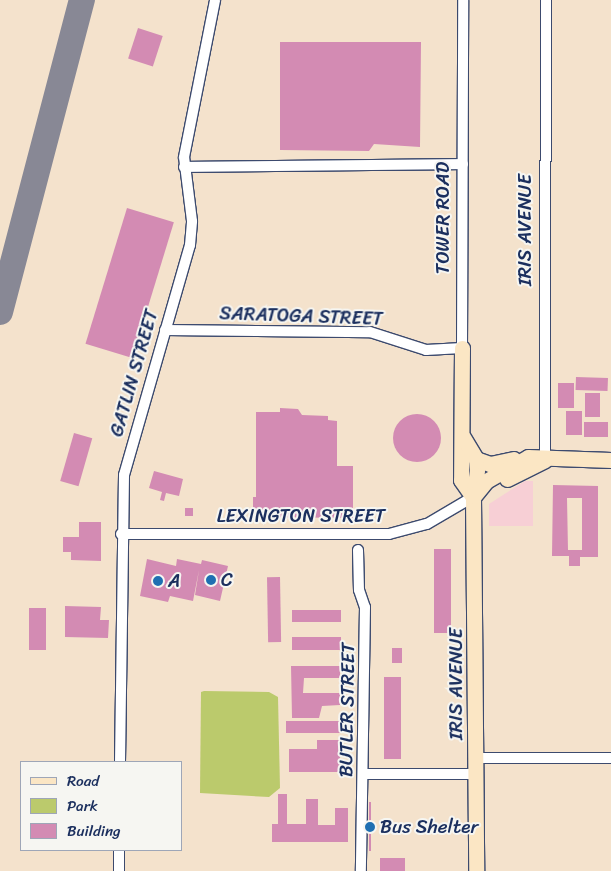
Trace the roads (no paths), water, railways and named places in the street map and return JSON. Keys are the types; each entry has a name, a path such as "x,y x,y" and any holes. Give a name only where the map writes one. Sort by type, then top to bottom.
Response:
{"street":[{"name":"GATLIN STREET","path":"120,761 121,534 127,461 192,234 184,167 215,0"},
{"name":"TOWER ROAD","path":"463,0 463,437 470,456 473,497"},
{"name":"IRIS AVENUE","path":"545,460 546,0"},
{"path":"184,167 463,164"},
{"name":"SARATOGA STREET","path":"165,330 370,332 426,350 462,348"},
{"path":"470,456 490,464 528,457 545,460 611,460"},
{"path":"473,497 486,481 528,457"},
{"path":"473,497 545,460"},
{"name":"IRIS AVENUE","path":"473,497 476,871"},
{"name":"LEXINGTON STREET","path":"121,534 390,534 426,524 473,497"},
{"name":"BUTLER STREET","path":"358,550 359,590 365,607 364,774 361,871"},
{"path":"476,758 611,758"},
{"path":"364,774 476,774"},
{"path":"119,851 119,871"}],"place":[{"name":"C","path":"211,580"},
{"name":"A","path":"158,581"},
{"name":"Bus Shelter","path":"370,827"}]}
